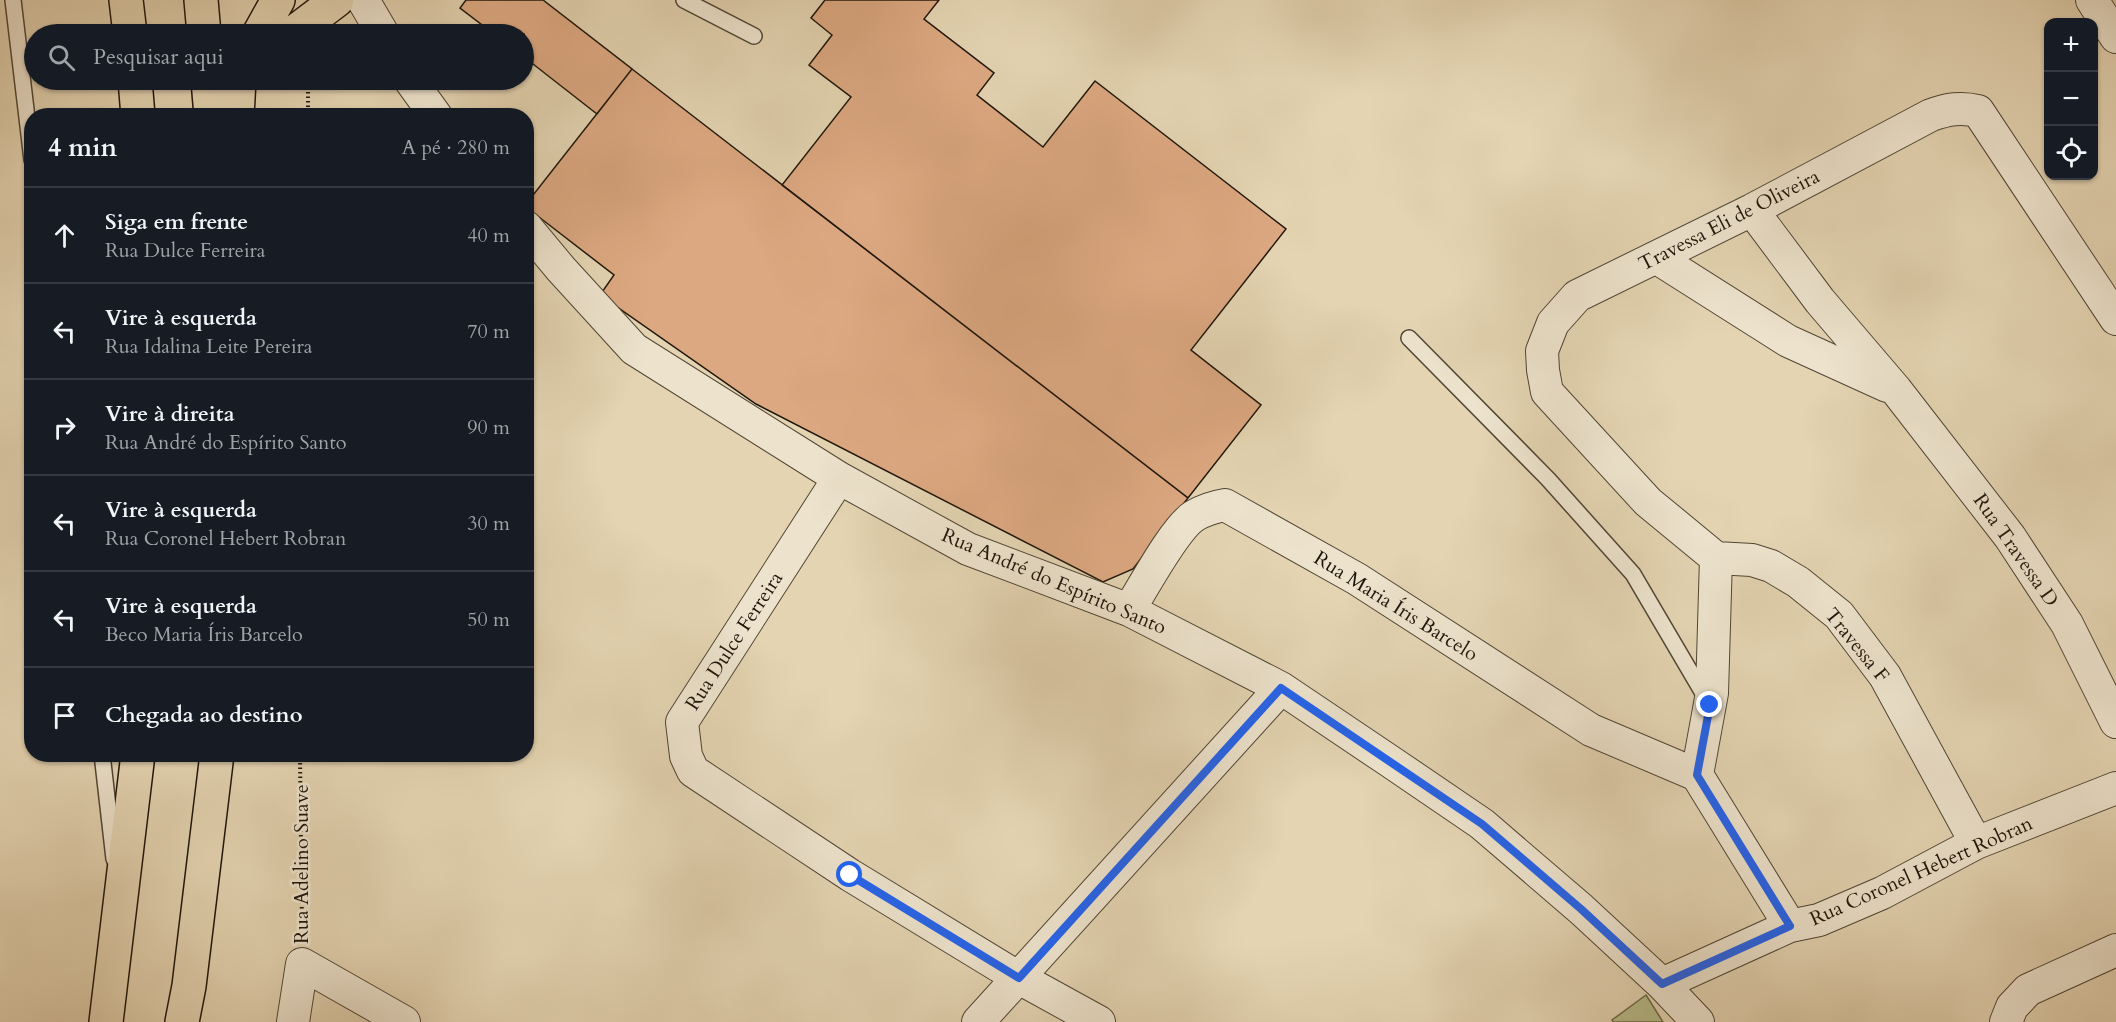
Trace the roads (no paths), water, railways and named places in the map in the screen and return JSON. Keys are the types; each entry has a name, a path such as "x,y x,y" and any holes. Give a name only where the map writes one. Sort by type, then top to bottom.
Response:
{"highway":[{"path":"126,0 129,24"},
{"path":"201,0 203,24"},
{"path":"265,24 278,0"},
{"path":"305,24 337,0"},
{"path":"136,90 137,108"},
{"path":"209,90 210,108"},
{"path":"237,108 238,90"},
{"path":"106,1022 137,762"},
{"path":"182,1022 189,986 216,762"}],"street":[{"path":"363,0 377,24"},
{"path":"2092,0 2116,37"},
{"path":"417,90 430,108"},
{"name":"Travessa Eli de Oliveira","path":"1716,558 1648,502 1547,392 1542,351 1553,323 1577,296 1752,210 1931,115 1962,108 1978,111 2116,319"},
{"name":"Rua Travessa D","path":"1752,210 1820,301 1896,390 2010,537 2067,624 2116,722"},
{"name":"Rua André do Espírito Santo","path":"534,237 634,349 838,478 968,549 1129,610 1281,688 1482,824 1581,909 1662,984 1698,1022"},
{"name":"Rua Travessa D","path":"1657,258 1788,341 1896,390"},
{"name":"Rua Dulce Ferreira","path":"838,478 682,722 686,756 693,771 850,875 1019,978 1099,1022"},
{"name":"Rua Maria Íris Barcelo","path":"1129,610 1175,537 1192,517 1209,508 1225,505 1358,579 1591,730 1697,775"},
{"path":"1716,558 1710,705 1697,775 1790,926"},
{"name":"Travessa F","path":"1716,558 1752,560 1771,566 1798,582 1839,615 1885,676 1976,843"},
{"path":"978,1022 1281,688"},
{"name":"Rua Coronel Hebert Robran","path":"1662,984 1790,926 1819,921 1882,893 1976,843 2116,788"},
{"path":"2006,1022 2012,1007 2028,990 2116,950"},
{"name":"Rua Adelino Suave","path":"293,1022 302,964 404,1022"}],"lane":[{"path":"12,0 26,108"},
{"path":"684,0 754,36"},
{"path":"1409,338 1548,479 1633,574 1710,705"},
{"path":"103,762 120,915"}]}
